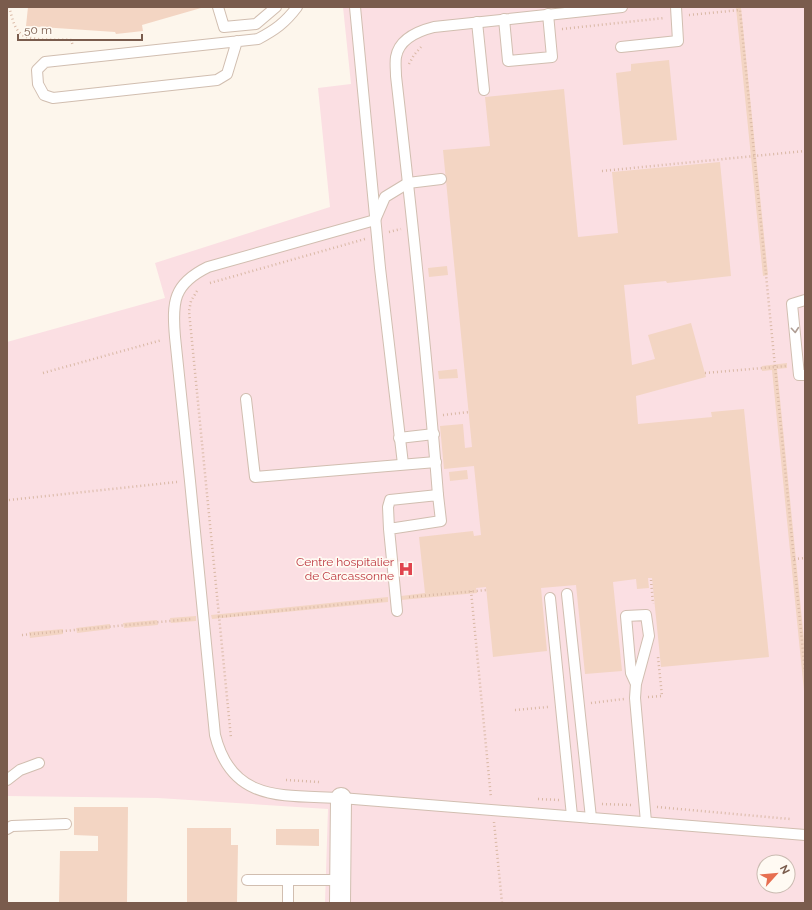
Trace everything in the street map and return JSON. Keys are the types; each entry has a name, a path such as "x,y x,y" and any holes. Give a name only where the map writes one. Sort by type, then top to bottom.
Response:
{"street":[{"path":"340,903 341,798"}],"lane":[{"path":"218,7 224,27 256,24 276,7"},
{"path":"237,41 227,74 217,80 53,98 44,95 38,84 37,70 45,62 76,58 237,41 258,39 276,29 289,18 297,7"},
{"path":"355,7 375,220 403,464"},
{"path":"389,529 441,522 434,434 396,76 396,56 400,46 410,36 434,26 622,7"},
{"path":"621,47 678,41 676,12"},
{"path":"504,19 508,61 552,57 548,14"},
{"path":"477,22 484,90"},
{"path":"375,220 385,197 408,184 441,179"},
{"path":"375,220 208,267 194,274 177,293 173,313 175,337 215,735 219,750 225,762 242,782 250,787 277,795 341,798 805,835"},
{"path":"805,300 792,304 798,375 805,375"},
{"path":"246,399 255,477 436,462"},
{"path":"399,438 434,434"},
{"path":"397,611 389,529 388,507 390,500 438,495"},
{"path":"567,594 591,818"},
{"path":"550,598 572,816"},
{"path":"636,684 631,674 626,616 646,614 649,636 636,684 635,698 646,822"},
{"path":"7,780 20,770 39,763"},
{"path":"7,829 12,826 66,824"},
{"path":"247,880 340,880"},
{"path":"288,880 288,903"}],"path":[{"path":"9,7 15,26 25,37 71,40 76,58"},
{"path":"549,30 676,12 740,10 805,672"},
{"path":"408,66 414,55 421,47 427,44"},
{"path":"602,171 805,151"},
{"path":"43,373 175,337 191,335"},
{"path":"705,373 798,365"},
{"path":"441,415 469,412"},
{"path":"9,500 205,479"},
{"path":"794,559 805,558"},
{"path":"22,636 487,590"},
{"path":"472,591 502,903"}],"shaded area":[{"name":"Centre hospitalier de Carcassonne","path":"343,7 805,7 805,903 325,903 328,809 158,798 7,796 7,342 165,298 155,263 330,207 318,88 351,84"}],"building":[{"path":"28,7 201,8 142,25 143,31 116,34 115,32 26,26"},
{"path":"736,8 741,8 768,275 763,276"},
{"path":"669,60 677,140 623,145 616,73 631,71 631,64"},
{"path":"564,89 578,237 618,233 612,172 720,162 731,276 667,283 666,281 624,285 632,365 655,359 648,335 691,323 706,377 636,396 638,424 712,417 711,412 744,409 769,657 661,667 652,578 648,578 649,588 637,589 636,579 613,582 622,671 585,674 576,585 541,588 547,651 493,657 486,587 476,588 477,593 401,600 401,596 425,593 419,537 473,531 474,536 481,535 474,466 444,469 440,426 463,424 465,448 472,447 443,150 490,146 485,97"},
{"path":"447,266 448,275 429,277 428,268"},
{"path":"787,363 787,368 777,369 805,650 804,691 772,370 762,371 762,366"},
{"path":"457,369 458,378 439,379 438,371"},
{"path":"467,470 468,479 450,481 449,472"},
{"path":"388,597 388,602 212,619 211,615"},
{"path":"196,616 196,621 171,623 170,618"},
{"path":"157,620 158,625 124,628 123,623"},
{"path":"110,624 110,629 77,633 76,628"},
{"path":"63,629 63,634 30,638 29,632"},
{"path":"74,807 128,807 127,903 59,903 60,851 98,851 98,836 74,835"},
{"path":"187,828 231,828 231,845 238,845 237,903 187,903"},
{"path":"276,829 319,829 319,846 276,845"}],"place":[{"name":"Centre hospitalier de Carcassonne","path":"406,569"}]}
